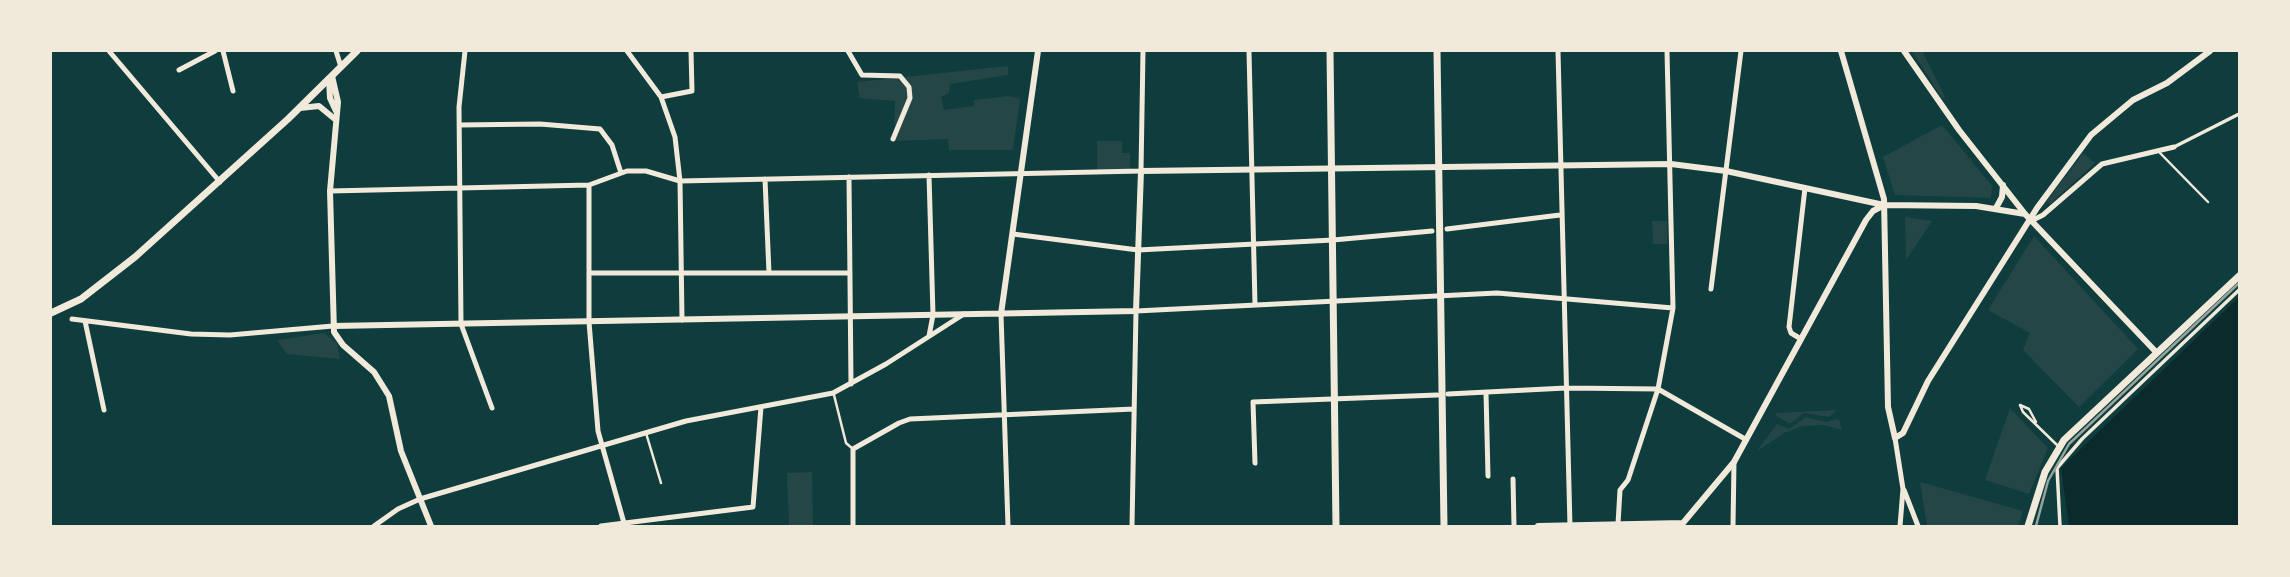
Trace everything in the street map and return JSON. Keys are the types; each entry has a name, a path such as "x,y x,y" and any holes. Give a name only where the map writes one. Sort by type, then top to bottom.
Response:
{"main road":[{"path":"55,312 89,293 220,182 357,51"},
{"path":"1331,51 1332,399 1336,526"},
{"path":"1437,51 1444,526"},
{"path":"2028,526 2045,472 2059,447 2239,276"}],"street":[{"path":"109,51 220,182"},
{"path":"179,70 215,51"},
{"path":"223,51 233,91"},
{"path":"336,51 341,67"},
{"path":"465,51 459,125 461,324 492,408"},
{"path":"661,97 692,91 691,51"},
{"path":"848,51 862,75 900,76 909,87 909,98 893,139"},
{"path":"1008,526 1002,314 1038,51"},
{"path":"1132,526 1143,51"},
{"path":"1249,51 1255,305"},
{"path":"1558,51 1560,215 1565,299 1570,526"},
{"path":"1618,524 1620,491 1628,480 1658,389 1673,308 1667,51"},
{"path":"1711,289 1741,51"},
{"path":"1841,51 1884,205 1888,407 1903,489 1918,526"},
{"path":"1904,51 1959,130 2025,214 2156,352"},
{"path":"1895,438 1903,433 1928,381 2037,208 2091,135 2133,100 2167,83 2210,51"},
{"path":"631,52 661,97 673,127 680,181 682,320"},
{"path":"331,78 330,98 337,116 330,191 333,326 343,345 374,372 389,396 401,451 430,526"},
{"path":"300,108 319,106 337,116"},
{"path":"2031,220 2043,215 2102,164 2174,147 2239,114"},
{"path":"459,125 540,124 600,129 612,145 621,173"},
{"path":"330,191 589,185 621,173 646,171 680,181 1671,164 1726,170 1884,205 1996,208 2025,214"},
{"path":"929,175 933,315 929,337"},
{"path":"849,177 851,384"},
{"path":"765,179 769,272"},
{"path":"589,185 589,323 601,447 624,523"},
{"path":"1996,208 2003,197 2003,185"},
{"path":"1801,339 1791,333 1789,327 1805,188"},
{"path":"1538,526 1682,525 1734,462 1866,220 1873,211 1884,205"},
{"path":"1447,229 1560,215"},
{"path":"1013,234 1138,250 1333,240 1432,230"},
{"path":"589,273 850,273"},
{"path":"2060,526 2057,468 2082,439 2239,290"},
{"path":"72,320 191,334 230,335 333,326 1136,311 1506,293 1673,308"},
{"path":"374,526 398,509 420,499 686,421 833,393 964,314"},
{"path":"86,321 104,410"},
{"path":"1448,394 1566,387 1658,389 1745,439"},
{"path":"1486,393 1488,476"},
{"path":"1255,464 1253,402 1437,395"},
{"path":"601,526 634,524 753,507 761,407"},
{"path":"853,526 853,450 910,419 1134,409"},
{"path":"1733,526 1734,462"},
{"path":"1513,479 1514,526"},
{"path":"1900,526 1903,489"}],"lane":[{"path":"2158,150 2208,202"},
{"path":"833,393 846,443 853,450"},
{"path":"2036,423 2033,414 2020,405 2023,412 2059,447"},
{"path":"646,433 661,483"}],"shaded area":[{"path":"1912,51 1922,51 1945,97 1942,98"},
{"path":"1008,66 1008,75 950,84 949,93 941,97 944,110 974,106 974,100 1009,96 1020,99 1013,150 949,150 948,139 894,141 895,101 860,98 857,82"},
{"path":"1942,125 1992,186 1991,198 1895,195 1883,157"},
{"path":"1097,141 1122,141 1122,153 1130,153 1130,170 1097,170"},
{"path":"2083,153 2095,163 2050,204 2047,201"},
{"path":"1905,217 1932,221 1906,260"},
{"path":"1652,221 1667,221 1667,244 1653,244"},
{"path":"2034,236 2138,349 2079,407 2023,350 2030,333 1988,310"},
{"path":"2239,297 2239,526 2069,526 2061,468"},
{"path":"324,333 337,343 340,359 287,354 277,340"},
{"path":"2010,408 2048,448 2029,494 1985,480"},
{"path":"1837,410 1829,417 1804,413 1790,424 1775,415 1777,413"},
{"path":"1806,417 1825,422 1839,419 1842,430 1824,425 1802,426 1784,433 1757,451 1777,424 1789,429"},
{"path":"812,472 813,526 789,526 787,473"},
{"path":"1920,482 2023,511 2018,526 1927,526"}],"railway":[{"path":"2036,526 2048,481 2069,444 2239,283"}]}
